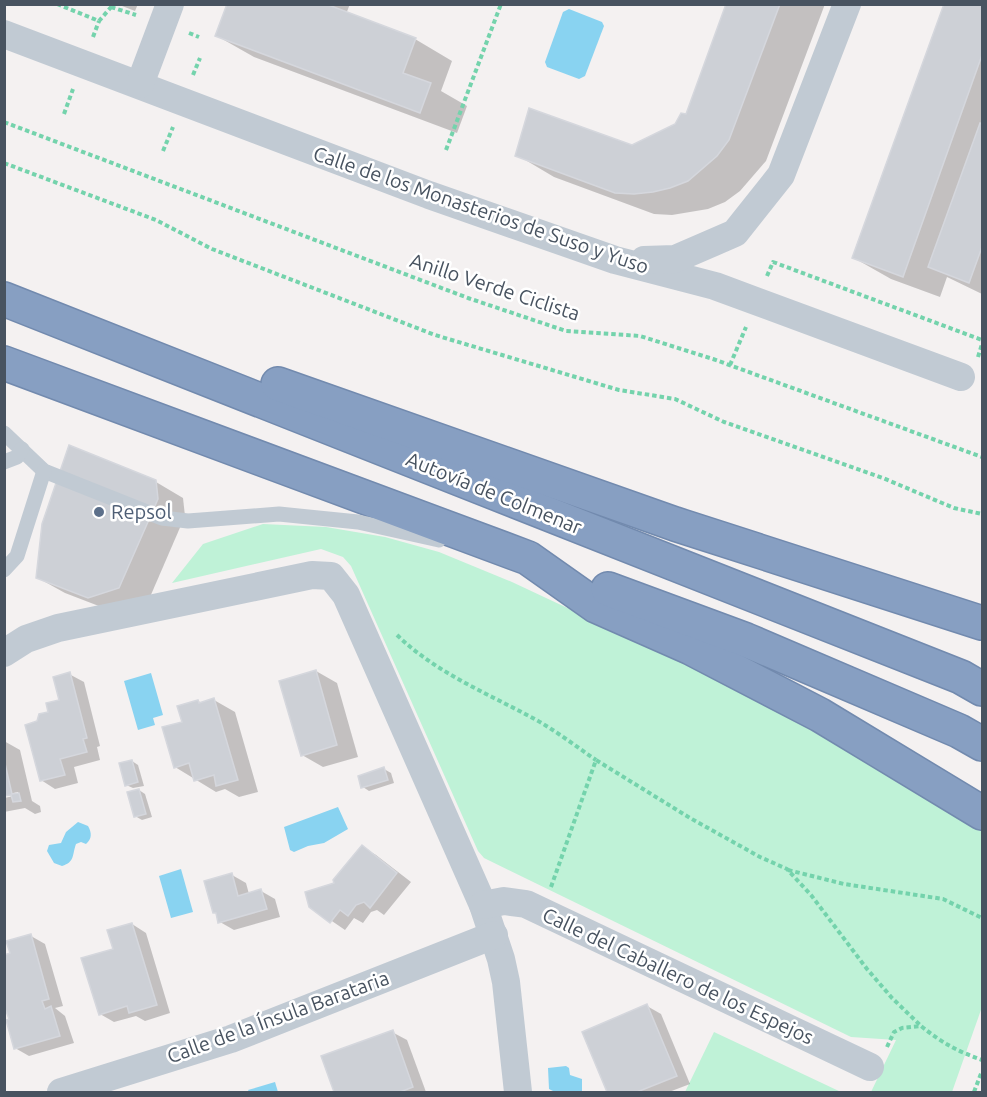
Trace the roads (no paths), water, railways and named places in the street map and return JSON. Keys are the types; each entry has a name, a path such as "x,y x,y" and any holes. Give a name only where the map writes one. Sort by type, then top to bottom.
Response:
{"highway":[{"path":"16,304 241,371 675,524 982,623"},
{"name":"Autovía de Colmenar","path":"16,304 961,677 982,689"},
{"path":"4,363 746,640 959,731 982,744"},
{"path":"528,558 596,606 691,648 820,715 982,813"}],"street":[{"path":"140,84 170,4"},
{"path":"615,260 675,259 735,233 781,175 847,4"},
{"name":"Calle de los Monasterios de Suso y Yuso","path":"4,34 429,195 615,260 715,286 961,377"},
{"path":"4,653 26,639 58,628 312,575 331,576 346,595 483,905 494,935 506,982 518,1092"},
{"name":"Calle del Caballero de los Espejos","path":"483,905 504,901 526,904 870,1067"},
{"name":"Calle de la Ínsula Barataria","path":"61,1092 231,1039 494,935"}],"lane":[{"path":"4,433 44,471 162,518 188,521 279,514 358,522 528,558"},
{"path":"4,462 18,457 22,449"},
{"path":"4,570 17,556 44,471"}],"water":[{"path":"569,9 602,22 604,26 585,76 579,79 547,67 545,62 563,12"},
{"path":"151,673 163,715 153,718 155,725 138,730 124,681"},
{"path":"338,807 348,829 324,843 294,852 290,850 284,827"},
{"path":"78,822 88,826 91,833 89,840 86,844 81,842 76,844 72,858 66,864 62,866 54,863 47,851 49,845 61,843 66,832"},
{"path":"181,869 193,912 171,918 159,876"},
{"path":"566,1066 569,1068 570,1075 582,1079 582,1092 555,1092 549,1089 548,1068"},
{"path":"275,1082 278,1092 249,1092 248,1090"}],"place":[{"name":"Repsol","path":"99,512"}]}
